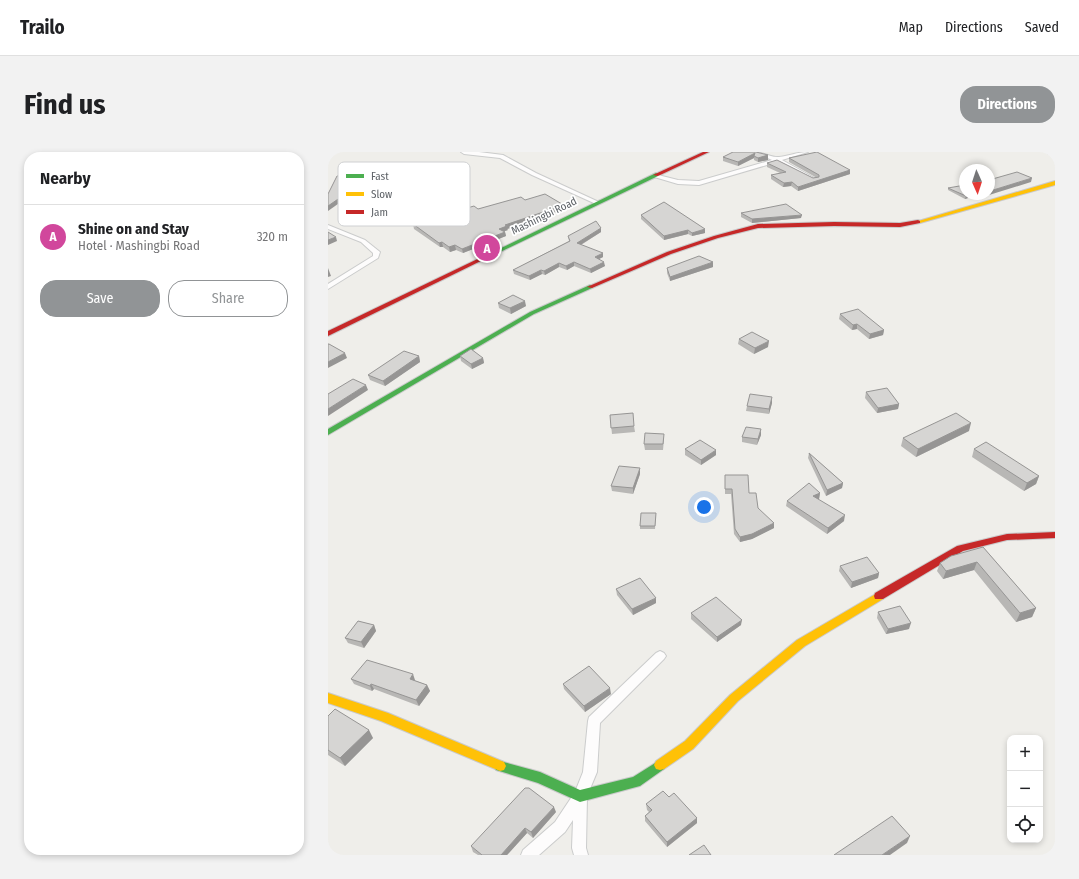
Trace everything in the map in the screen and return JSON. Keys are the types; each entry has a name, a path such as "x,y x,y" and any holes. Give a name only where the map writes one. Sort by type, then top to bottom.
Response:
{"street":[{"path":"464,152 501,156 534,174 598,203"},
{"name":"Mashingbi Road","path":"328,334 654,176 707,152"},
{"path":"757,152 778,160 815,180"},
{"path":"654,176 678,182 699,183 805,152"},
{"path":"328,432 532,313 669,253 716,237 758,226 834,224 900,225 915,223 1055,183"},
{"path":"328,227 363,241 377,252 376,258 328,287"},
{"path":"328,698 384,717 508,769 540,778 580,796 600,792 636,782 689,744 734,698 801,642 960,548 1007,537 1055,535"},
{"path":"528,855 560,827 580,796 590,772 594,722 660,656"},
{"path":"580,796 579,848 581,855"}],"building":[{"path":"733,152 756,152 768,155 758,158 754,156 755,153 738,162 723,157"},
{"path":"817,152 850,170 798,187 792,182 784,183 771,175 786,172 767,163 777,160 813,178 819,177 819,175 789,158"},
{"path":"1017,172 1032,178 995,189 995,178"},
{"path":"337,176 338,199 328,206 328,194"},
{"path":"959,186 959,193 948,188"},
{"path":"545,194 562,204 558,205 561,206 505,225 507,226 499,229 505,232 462,249 455,245 449,247 442,242 439,243 416,226 470,226 470,207 474,206 478,209 521,197 525,200"},
{"path":"664,202 705,229 692,233 688,230 664,236 641,215"},
{"path":"786,204 802,215 752,219 741,213"},
{"path":"596,221 601,228 577,243 603,253 595,257 604,262 590,269 574,262 566,266 559,263 544,271 541,270 529,276 513,270 570,241 568,236"},
{"path":"328,232 336,237 328,240"},
{"path":"699,256 713,262 670,277 667,268"},
{"path":"513,295 525,301 510,308 498,303"},
{"path":"858,309 884,330 870,334 857,324 853,325 840,314"},
{"path":"752,332 769,341 755,348 739,339"},
{"path":"329,344 345,353 328,362"},
{"path":"471,349 483,358 471,364 460,356"},
{"path":"404,351 419,356 383,381 368,375"},
{"path":"353,379 366,385 328,409 328,394"},
{"path":"887,388 899,404 878,408 866,392"},
{"path":"750,394 772,397 769,409 747,406"},
{"path":"633,413 634,426 611,428 610,415"},
{"path":"956,413 971,423 918,449 903,438"},
{"path":"746,427 761,429 758,439 742,437"},
{"path":"645,433 664,434 663,444 644,444"},
{"path":"700,440 716,450 701,460 685,449"},
{"path":"986,442 1039,476 1027,483 974,449"},
{"path":"809,453 843,483 827,490"},
{"path":"619,466 640,468 633,488 611,486"},
{"path":"725,475 748,475 749,493 756,493 758,508 774,523 752,534 740,537 735,529 732,489 725,489"},
{"path":"809,483 820,493 813,496 845,515 828,528 787,501"},
{"path":"641,513 656,513 655,526 640,526"},
{"path":"983,547 1036,608 1020,613 977,562 946,571 940,563 951,556"},
{"path":"867,557 879,573 852,582 840,566"},
{"path":"640,578 656,598 632,609 616,589"},
{"path":"716,597 742,620 717,637 691,613"},
{"path":"900,606 911,623 888,629 878,612"},
{"path":"358,621 374,625 361,642 345,638"},
{"path":"367,660 413,674 410,679 427,685 416,700 371,684 370,686 351,679"},
{"path":"589,666 610,688 584,706 563,684"},
{"path":"335,709 369,730 340,758 328,750 328,716"},
{"path":"525,788 529,788 554,807 531,832 525,828 501,855 482,855 471,846"},
{"path":"663,791 669,797 674,793 697,818 667,842 645,816 652,810 646,804"},
{"path":"892,816 910,836 882,855 834,855"},
{"path":"704,845 711,855 689,855"}],"traffic: fast":[{"path":"492,254 656,175"},
{"path":"328,432 532,313 590,287"},
{"path":"500,766 540,778 580,796 636,782 660,765"}],"traffic: slow":[{"path":"918,222 1055,183"},
{"path":"660,765 689,745 734,698 801,643 879,596"},
{"path":"328,698 384,717 500,766"}],"traffic: jam":[{"path":"656,175 707,152"},
{"path":"590,287 669,253 716,237 758,226 834,224 900,225 918,222"},
{"path":"328,334 492,254"},
{"path":"879,596 960,548 1007,537 1055,535"}],"place":[{"name":"Shine on and Stay","path":"487,248"}]}
